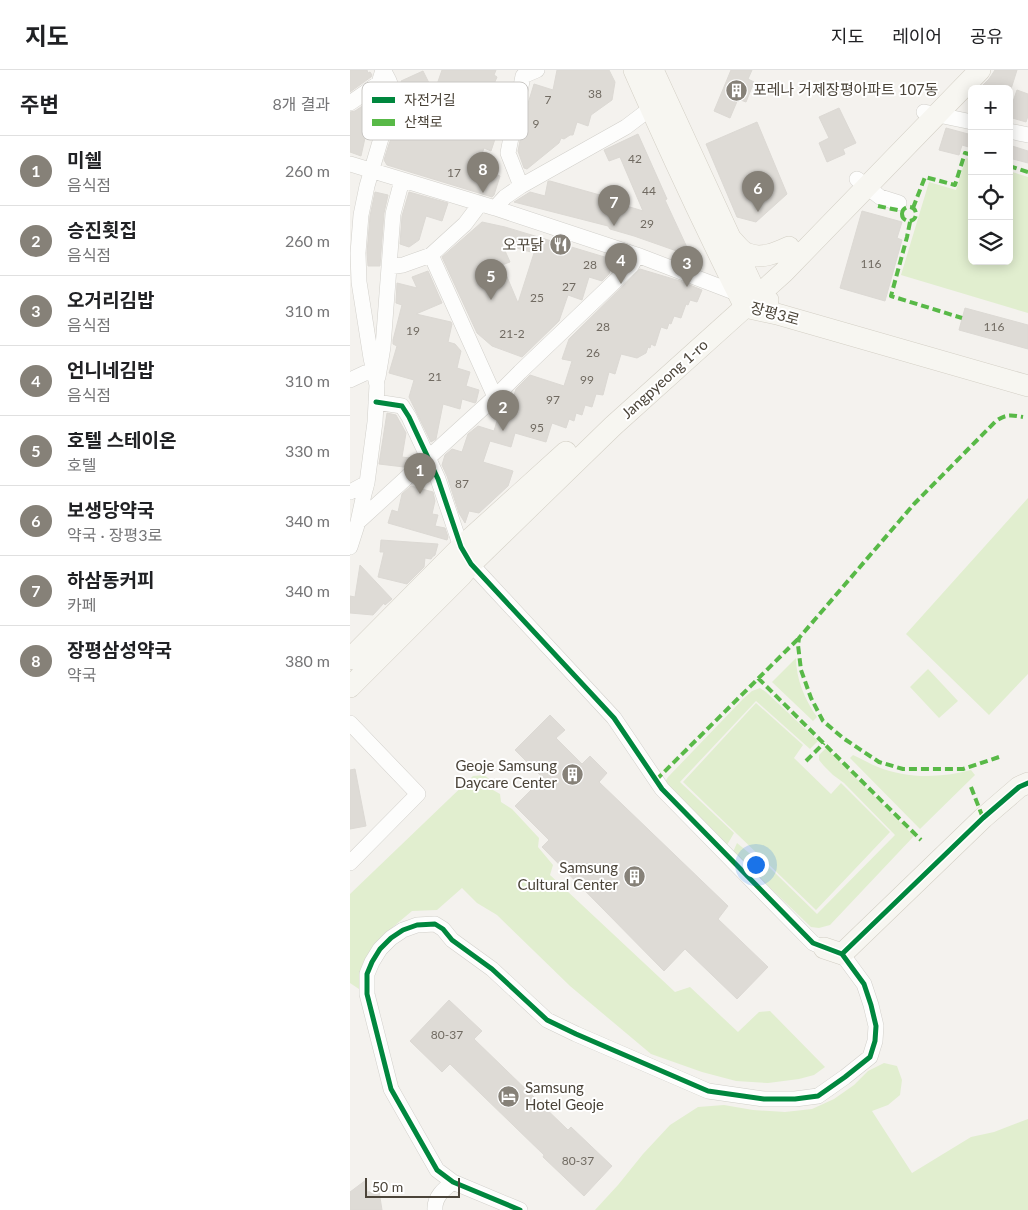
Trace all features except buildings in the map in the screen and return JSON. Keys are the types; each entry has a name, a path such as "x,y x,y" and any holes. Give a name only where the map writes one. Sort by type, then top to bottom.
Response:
{"street":[{"path":"383,70 390,82"},
{"path":"522,82 523,76 537,70"},
{"name":"장평3로","path":"634,70 708,231 748,295 776,314 1028,386"},
{"name":"장평3로","path":"653,70 730,238 748,295"},
{"name":"Jangpyeong 1-ro","path":"748,295 784,272 862,183 930,113 965,70"},
{"name":"Jangpyeong 1-ro","path":"930,113 980,70"},
{"path":"350,103 362,95"},
{"path":"495,208 505,197 521,186 626,127 651,108"},
{"path":"930,113 968,121"},
{"path":"1013,132 1028,135"},
{"path":"350,547 367,483 376,402 375,378 359,282 358,253 361,215 381,140"},
{"path":"511,140 508,153 521,186"},
{"path":"350,164 495,208 637,255 748,295"},
{"path":"375,378 383,347 393,214 402,180"},
{"path":"862,183 880,197 899,203"},
{"name":"Jangpyeong 1-ro","path":"350,660 613,426 748,295 789,247 862,183"},
{"path":"389,267 403,265 431,255 465,224 480,204"},
{"path":"730,238 745,253 752,256 769,255 789,247"},
{"path":"431,255 495,397"},
{"path":"358,522 495,397 632,265 637,255"},
{"name":"장평3로","path":"748,295 1028,375"},
{"path":"350,380 365,373 375,378"},
{"path":"376,402 402,406 409,417 438,479 466,555 614,718 662,789 813,943 833,951 864,984 876,1026 875,1041 870,1057 818,1096 764,1098 708,1091 547,1020 492,969 452,940 443,929 434,924 417,925 403,930 380,948 367,974 366,994 391,1089 437,1170 453,1182 520,1210"},
{"path":"350,492 367,483"},
{"name":"Jangpyeong 1-ro","path":"350,687 454,583 466,555"},
{"path":"350,723 416,796"},
{"path":"350,733 416,796"},
{"path":"833,951 1019,786 1028,783"},
{"path":"350,863 416,796"},
{"path":"435,1210 434,1205 438,1196 453,1182"}],"green space":[{"path":"966,158 968,159 968,265 1013,265 1013,172 1028,177 1028,313 901,275 929,182 956,190"},
{"path":"1028,498 1028,674 989,715 906,634"},
{"path":"796,658 796,666 802,689 817,717 813,721 772,682"},
{"path":"928,669 958,701 939,718 910,687"},
{"path":"760,688 818,741 810,749 756,701 680,782 734,833 727,845 665,782 743,699 752,691"},
{"path":"756,703 803,745 794,758 831,794 841,783 890,832 816,910 683,782"},
{"path":"826,748 914,836 830,925 819,928 811,927 733,852 737,843 765,866 767,865 817,914 895,835 819,760 819,755"},
{"path":"853,755 878,767 901,774 936,776 971,770 975,775 920,829 850,758"},
{"path":"484,775 492,781 493,790 500,794 501,802 512,809 539,838 538,847 553,865 550,875 675,992 690,987 738,1032 759,1012 770,1011 825,1067 814,1075 799,1079 768,1083 736,1081 702,1072 651,1054 570,986 497,915 477,903 462,888 437,910 412,911 387,932 360,975 359,989 350,983 350,894 473,776"},
{"path":"884,1063 897,1066 902,1080 900,1095 888,1105 872,1111 912,1173 971,1137 994,1132 1028,1119 1028,1210 595,1210 670,1125 698,1107 724,1105 753,1110 785,1112 812,1109 834,1099 854,1085 868,1071"}],"marked path":[{"path":"913,208 925,177 955,185 965,153 968,154"},
{"path":"1013,167 1028,172"},
{"path":"878,206 902,211"},
{"path":"906,207 912,207 916,214 912,221 906,221 902,217 902,211 906,207"},
{"path":"910,222 891,296 962,318"},
{"path":"999,757 963,769 903,769 879,762 843,738 823,721 811,698 801,670 798,645 799,638 914,504 996,421 1009,416 1023,417"},
{"path":"656,780 799,638"},
{"path":"758,678 921,840"},
{"path":"806,761 824,743"},
{"path":"971,787 983,818"}],"cycle path":[{"path":"376,402 402,406 409,417 438,479 461,547 471,564 614,718 662,789 813,943 842,954 983,818 1019,787 1028,783"},
{"path":"520,1210 453,1182 437,1170 391,1089 367,994 367,974 372,962 380,949 391,938 403,930 417,925 435,924 443,929 452,940 492,969 547,1020 708,1091 764,1099 795,1099 818,1096 870,1057 875,1041 876,1026 871,1005 864,984 842,954"}],"place":[{"name":"포레나 거제장평아파트 107동","path":"737,90"},
{"name":"장평삼성약국","path":"483,193"},
{"name":"보생당약국","path":"758,212"},
{"name":"하삼동커피","path":"614,226"},
{"name":"오꾸닭","path":"560,245"},
{"name":"언니네김밥","path":"621,284"},
{"name":"오거리김밥","path":"687,287"},
{"name":"호텔 스테이온","path":"491,300"},
{"name":"승진횟집","path":"503,431"},
{"name":"미쉘","path":"420,494"},
{"name":"Geoje Samsung Daycare Center","path":"573,775"},
{"name":"Samsung Cultural Center","path":"634,877"},
{"name":"Samsung Hotel Geoje","path":"509,1097"}]}
